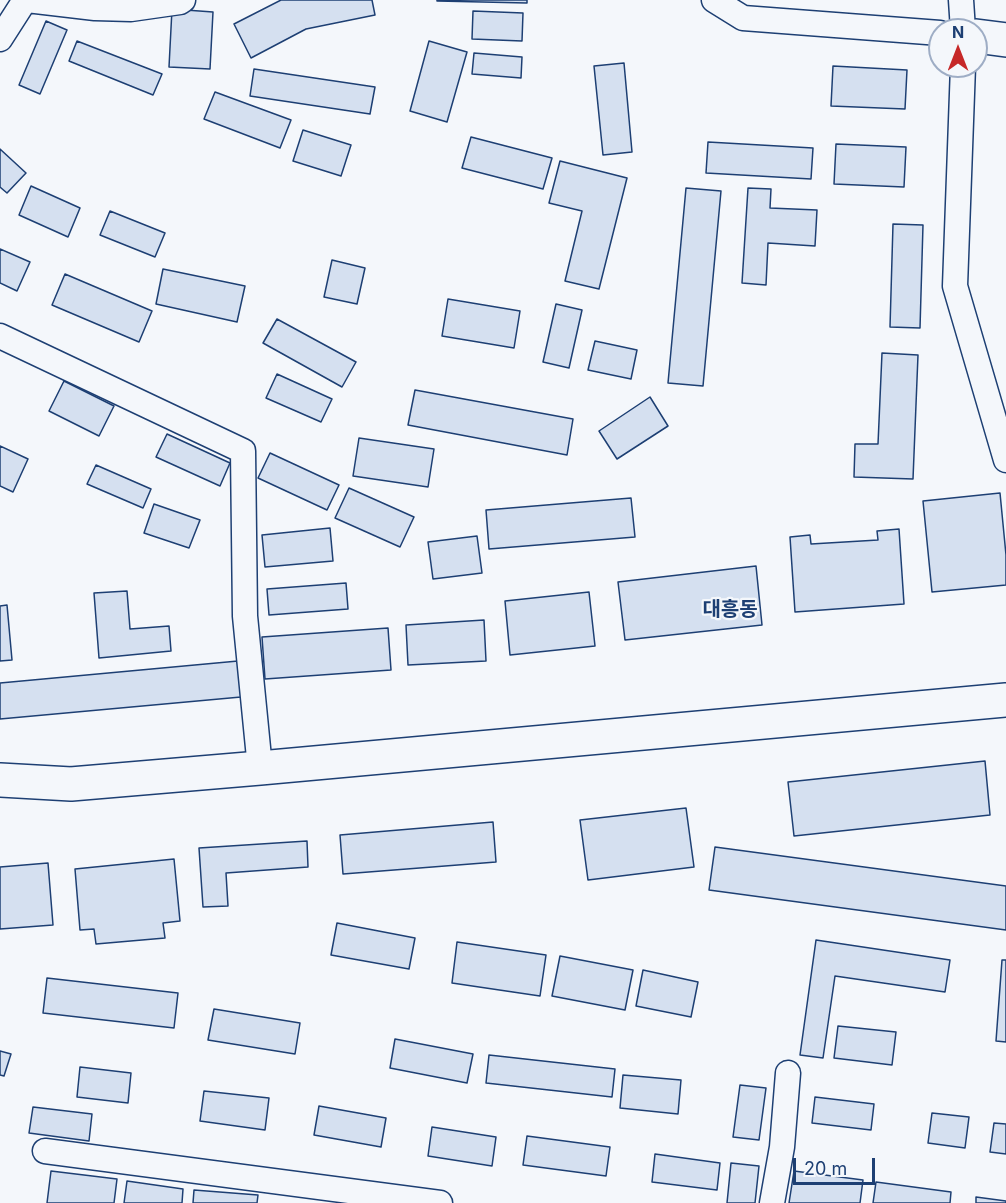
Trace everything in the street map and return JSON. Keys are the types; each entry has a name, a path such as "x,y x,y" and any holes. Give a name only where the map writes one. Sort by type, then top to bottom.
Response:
{"main road":[{"path":"988,38 1006,40"},
{"path":"0,780 71,784 1006,700"}],"street":[{"path":"0,39 26,0 95,8 131,9 183,0"},
{"path":"714,0 743,18 928,32"},
{"path":"960,0 962,18"},
{"path":"963,78 955,286 1006,460"},
{"path":"0,336 243,451 245,616 260,768"},
{"path":"772,1203 782,1147 788,1073"},
{"path":"45,1151 440,1203"}],"building":[{"path":"281,0 372,0 375,15 306,29 251,58 234,24"},
{"path":"527,0 527,3 437,1"},
{"path":"172,9 213,12 210,69 169,67"},
{"path":"473,11 523,13 522,41 472,39"},
{"path":"46,21 67,30 40,94 19,85"},
{"path":"77,41 162,74 153,95 69,61"},
{"path":"429,41 467,52 447,122 410,111"},
{"path":"474,53 522,57 521,78 472,74"},
{"path":"624,63 632,152 603,155 594,66"},
{"path":"833,66 907,70 905,109 831,106"},
{"path":"254,69 375,87 370,114 250,96"},
{"path":"215,92 291,120 280,148 204,119"},
{"path":"303,130 351,145 341,176 293,161"},
{"path":"471,137 552,158 543,189 462,168"},
{"path":"708,142 813,148 811,179 706,173"},
{"path":"836,144 906,147 904,187 834,184"},
{"path":"0,149 26,173 7,193 0,187"},
{"path":"560,161 627,178 599,289 565,281 582,211 549,203"},
{"path":"31,186 80,208 68,237 19,215"},
{"path":"686,188 721,191 703,386 668,383"},
{"path":"748,188 771,189 770,208 817,210 815,246 768,243 766,285 742,283"},
{"path":"110,211 165,233 155,257 100,235"},
{"path":"893,224 923,225 920,328 890,327"},
{"path":"0,249 30,262 17,291 0,283"},
{"path":"332,260 365,268 357,304 324,297"},
{"path":"163,269 245,286 237,322 156,304"},
{"path":"65,274 152,311 139,342 52,305"},
{"path":"448,299 520,311 514,348 442,336"},
{"path":"556,304 582,310 569,368 543,362"},
{"path":"277,319 356,362 342,387 263,343"},
{"path":"595,341 637,350 631,379 588,370"},
{"path":"882,353 918,355 913,479 854,477 855,444 878,444"},
{"path":"277,374 332,399 321,422 266,398"},
{"path":"64,381 114,406 99,436 49,411"},
{"path":"415,390 573,419 567,455 408,425"},
{"path":"650,397 668,426 617,459 599,431"},
{"path":"167,434 230,463 220,486 156,457"},
{"path":"359,438 434,449 428,487 353,476"},
{"path":"0,446 28,459 13,492 0,486"},
{"path":"270,453 339,485 327,510 258,478"},
{"path":"96,465 151,489 143,508 87,484"},
{"path":"349,488 414,517 400,547 335,518"},
{"path":"1000,493 1006,555 1006,585 932,592 923,501"},
{"path":"631,498 635,537 489,549 486,510"},
{"path":"154,504 200,520 189,548 144,533"},
{"path":"330,528 333,561 265,567 262,535"},
{"path":"899,529 904,604 795,612 790,537 810,535 811,544 878,540 877,531"},
{"path":"477,536 482,573 433,579 428,542"},
{"path":"756,566 762,625 625,640 618,582"},
{"path":"346,583 348,609 269,615 267,589"},
{"path":"127,591 130,629 169,626 171,651 99,658 94,593"},
{"path":"589,592 595,646 510,655 505,601"},
{"path":"7,605 12,660 0,661 0,606"},
{"path":"484,620 486,661 408,665 406,625"},
{"path":"388,628 391,670 265,679 262,637"},
{"path":"238,661 241,697 0,719 0,683"},
{"path":"985,761 990,815 794,836 788,782"},
{"path":"686,808 694,867 588,880 580,820"},
{"path":"493,822 496,862 343,874 340,835"},
{"path":"307,841 308,867 226,873 228,906 203,907 199,848"},
{"path":"715,847 1006,886 1006,930 709,890"},
{"path":"174,859 180,921 163,923 165,938 96,944 94,929 80,930 75,869"},
{"path":"48,863 53,925 0,929 0,867"},
{"path":"337,923 415,938 409,969 331,955"},
{"path":"816,940 950,960 945,992 835,976 823,1058 800,1055"},
{"path":"457,942 546,955 540,996 452,983"},
{"path":"560,956 633,970 625,1010 552,996"},
{"path":"1002,960 1006,960 1006,1042 996,1041"},
{"path":"643,970 698,982 691,1017 636,1006"},
{"path":"47,978 178,993 174,1028 43,1013"},
{"path":"214,1009 300,1023 295,1054 208,1040"},
{"path":"838,1026 896,1032 892,1065 834,1058"},
{"path":"395,1039 473,1054 467,1083 390,1068"},
{"path":"0,1051 11,1054 4,1076 0,1075"},
{"path":"489,1055 615,1069 612,1097 486,1083"},
{"path":"80,1067 131,1073 128,1103 77,1097"},
{"path":"623,1075 681,1080 678,1114 620,1108"},
{"path":"740,1085 766,1088 759,1140 733,1137"},
{"path":"204,1091 269,1098 265,1130 200,1121"},
{"path":"815,1097 874,1104 871,1130 812,1123"},
{"path":"319,1106 386,1118 381,1147 314,1135"},
{"path":"33,1107 92,1114 89,1141 29,1133"},
{"path":"932,1113 969,1117 965,1148 928,1143"},
{"path":"994,1123 1006,1124 1006,1154 990,1152"},
{"path":"432,1127 496,1137 492,1166 428,1156"},
{"path":"527,1136 610,1147 606,1176 523,1165"},
{"path":"655,1154 720,1163 717,1190 652,1182"},
{"path":"731,1163 759,1166 755,1203 727,1203"},
{"path":"51,1171 117,1179 114,1203 47,1203"},
{"path":"794,1171 863,1180 860,1203 789,1203"},
{"path":"127,1181 183,1189 182,1203 124,1203"},
{"path":"876,1182 951,1192 950,1203 873,1203"},
{"path":"194,1190 258,1195 257,1203 193,1203"},
{"path":"976,1197 1006,1201 1006,1203 976,1203"}],"district":[{"name":"대흥동","path":"730,610"}]}
